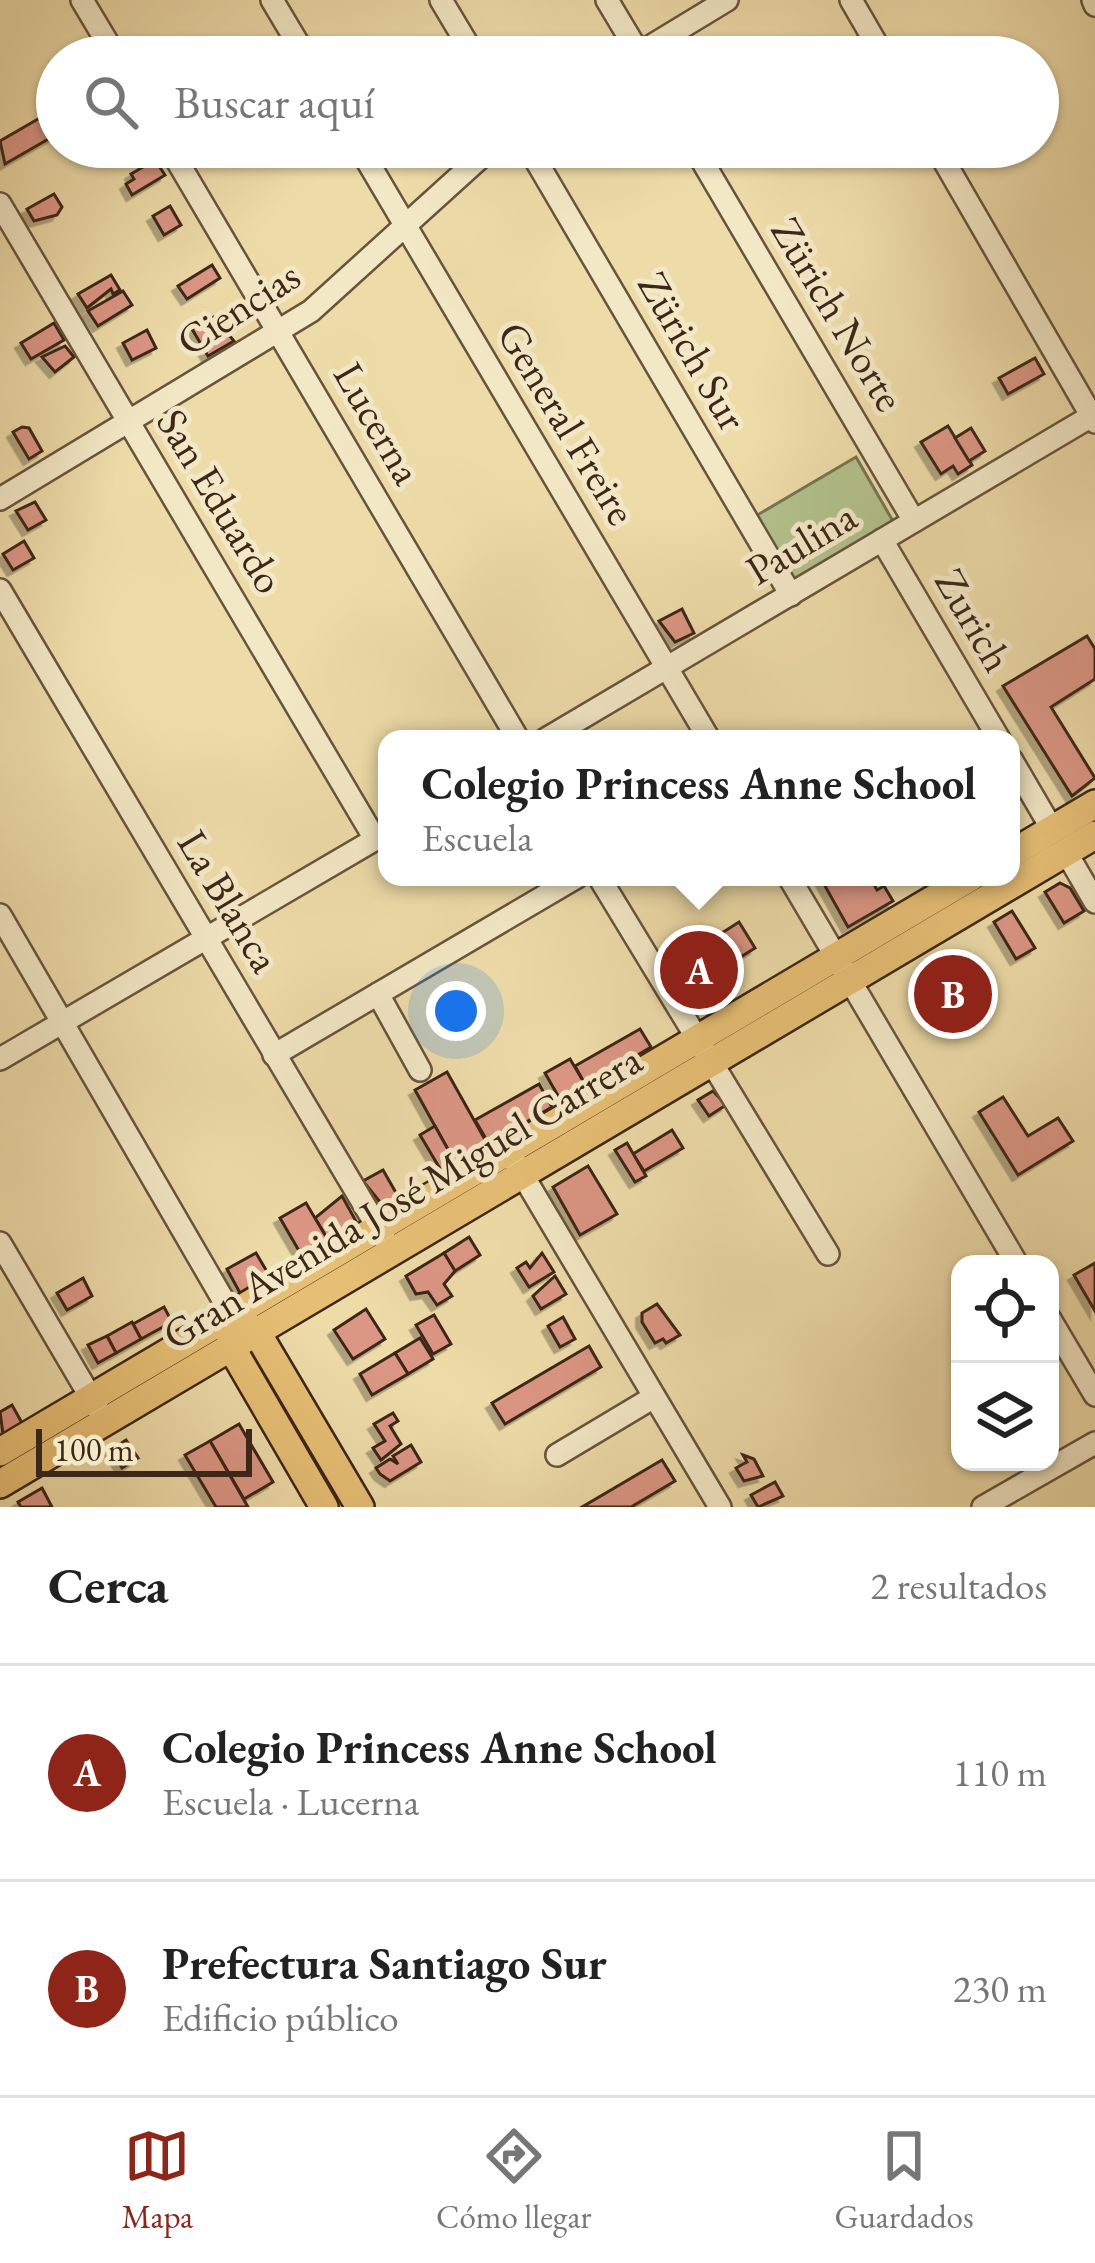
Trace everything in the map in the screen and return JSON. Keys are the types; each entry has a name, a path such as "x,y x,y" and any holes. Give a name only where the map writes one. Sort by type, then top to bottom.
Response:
{"main road":[{"name":"Gran Avenida José Miguel Carrera","path":"1020,864 1059,841 1095,804"},
{"name":"Gran Avenida José Miguel Carrera","path":"1020,852 1095,835"},
{"name":"Gran Avenida José Miguel Carrera","path":"843,969 958,886"},
{"name":"Gran Avenida José Miguel Carrera","path":"0,1484 232,1315 384,1239 983,886"},
{"name":"Gran Avenida José Miguel Carrera","path":"0,1452 231,1347 384,1239"},
{"path":"232,1315 256,1331 360,1507"},
{"path":"232,1315 231,1347 324,1507"}],"street":[{"path":"82,0 103,36"},
{"path":"272,0 293,36"},
{"path":"441,0 462,36"},
{"path":"607,0 627,36"},
{"path":"670,36 727,0"},
{"path":"851,0 872,36"},
{"name":"Lucerna","path":"181,168 513,730"},
{"name":"General Freire","path":"371,168 704,730"},
{"name":"Ciencias","path":"0,499 279,333 353,277 469,168"},
{"name":"Zürich Sur","path":"540,168 791,595"},
{"name":"Zürich Norte","path":"706,168 914,521"},
{"path":"948,168 1094,417"},
{"name":"San Eduardo","path":"0,204 378,831"},
{"name":"Paulina","path":"561,730 1094,417"},
{"name":"Zurich","path":"882,540 994,730"},
{"name":"La Blanca","path":"0,590 384,1239"},
{"path":"1020,774 1095,902"},
{"path":"0,1060 378,838"},
{"path":"274,1055 562,886"},
{"path":"604,886 828,1254"},
{"path":"794,886 1013,1255"},
{"path":"0,915 232,1315"},
{"path":"378,994 420,1070"},
{"path":"515,1163 720,1507"},
{"path":"0,1243 98,1410"},
{"path":"1059,1333 1092,1383"},
{"path":"557,1455 654,1397"},
{"path":"983,1507 1095,1443"}],"green space":[{"path":"856,457 894,523 792,583 754,517"}],"building":[{"path":"36,120 36,146 5,164 0,141"},
{"path":"141,168 160,168 165,175 132,195 126,184 134,179 131,174"},
{"path":"54,194 62,207 57,215 34,221 27,209"},
{"path":"170,206 181,225 164,235 153,216"},
{"path":"212,265 220,278 187,299 178,286"},
{"path":"111,275 120,290 113,294 111,289 87,308 78,294"},
{"path":"123,291 132,305 98,326 88,311"},
{"path":"214,317 234,341 208,356 192,329"},
{"path":"54,323 64,340 31,359 21,343"},
{"path":"147,330 156,348 132,360 123,343"},
{"path":"65,346 74,357 55,372 42,357"},
{"path":"1035,358 1044,374 1008,394 999,378"},
{"path":"948,426 972,465 958,474 953,466 941,474 921,442"},
{"path":"29,428 42,451 29,459 13,432"},
{"path":"971,428 985,451 969,461 955,438"},
{"path":"35,502 46,520 28,530 16,511"},
{"path":"24,541 34,558 13,570 3,554"},
{"path":"682,609 694,633 675,642 659,621"},
{"path":"1087,636 1095,649 1095,679 1051,707 1095,778 1072,796 1003,686"},
{"path":"1060,883 1070,888 1084,911 1064,923 1045,892"},
{"path":"825,886 875,886 877,890 884,886 893,901 848,927"},
{"path":"1012,911 1035,948 1016,959 994,922"},
{"path":"739,922 755,948 728,965 711,940"},
{"path":"640,1029 651,1047 586,1086 575,1066"},
{"path":"570,1059 586,1086 561,1101 545,1073"},
{"path":"447,1072 488,1145 456,1164 415,1090"},
{"path":"539,1084 552,1107 489,1144 475,1120"},
{"path":"713,1091 726,1105 709,1116 698,1100"},
{"path":"1003,1097 1028,1136 1058,1118 1073,1141 1018,1175 979,1112"},
{"path":"435,1126 456,1164 442,1172 420,1135"},
{"path":"672,1130 683,1148 644,1171 633,1154"},
{"path":"627,1143 646,1176 635,1182 615,1150"},
{"path":"588,1166 617,1214 580,1235 553,1187"},
{"path":"383,1170 399,1198 384,1207 363,1181"},
{"path":"342,1196 357,1223 328,1240 315,1218"},
{"path":"306,1203 328,1240 302,1256 280,1218"},
{"path":"469,1237 480,1255 455,1271 444,1253"},
{"path":"256,1253 269,1275 240,1293 227,1269"},
{"path":"444,1253 455,1271 444,1284 452,1296 437,1305 428,1292 416,1294 406,1276"},
{"path":"542,1253 554,1272 529,1287 517,1268 526,1262 530,1268"},
{"path":"1095,1263 1095,1311 1074,1275"},
{"path":"555,1276 566,1294 541,1309 533,1296"},
{"path":"83,1278 92,1296 67,1310 57,1293"},
{"path":"657,1304 680,1335 666,1343 663,1339 655,1343 642,1322 642,1313"},
{"path":"164,1307 172,1322 141,1339 133,1324"},
{"path":"366,1309 385,1339 353,1359 334,1330"},
{"path":"434,1315 451,1344 433,1354 416,1325"},
{"path":"563,1317 575,1339 560,1347 548,1326"},
{"path":"132,1322 141,1339 116,1353 107,1336"},
{"path":"107,1336 116,1353 98,1363 88,1345"},
{"path":"420,1338 433,1359 408,1374 395,1353"},
{"path":"589,1346 601,1367 505,1424 492,1403"},
{"path":"395,1353 408,1374 372,1395 360,1374"},
{"path":"12,1405 22,1423 3,1434 0,1412"},
{"path":"393,1413 398,1421 390,1426 401,1444 381,1460 373,1448 385,1441 374,1424"},
{"path":"239,1424 273,1482 244,1499 210,1441"},
{"path":"126,1440 138,1458 122,1468 111,1450"},
{"path":"210,1441 248,1507 216,1507 185,1455"},
{"path":"411,1445 421,1462 390,1481 380,1474 376,1468 390,1459 398,1464 393,1456"},
{"path":"743,1455 754,1459 763,1476 744,1481 736,1468 747,1462"},
{"path":"662,1460 675,1481 631,1507 582,1507"},
{"path":"775,1482 783,1496 758,1507 751,1495"},
{"path":"42,1488 52,1507 21,1507 18,1502"}],"place":[{"name":"Colegio Princess Anne School","path":"699,970"},
{"name":"Prefectura Santiago Sur","path":"953,994"}]}
